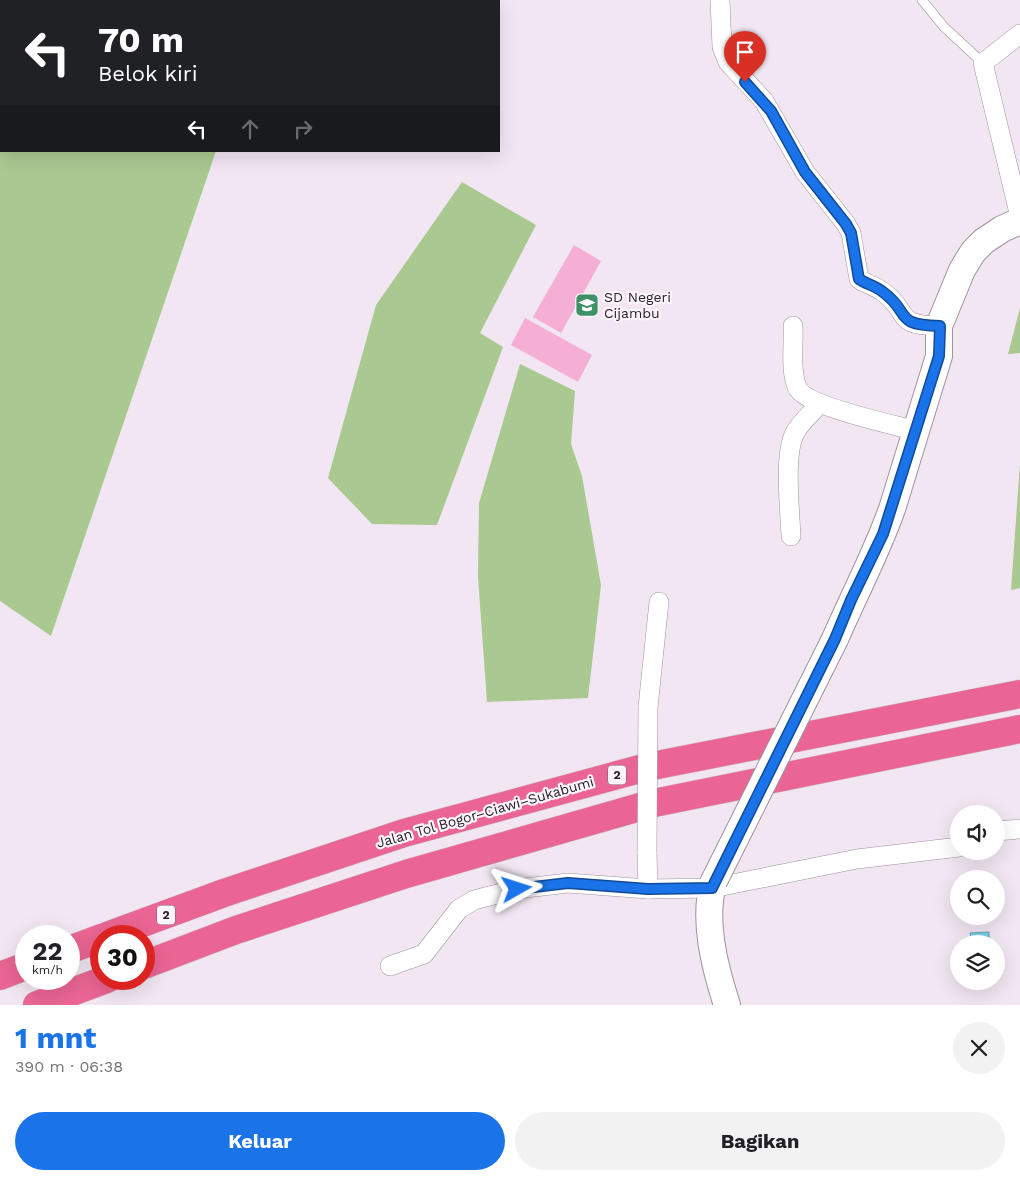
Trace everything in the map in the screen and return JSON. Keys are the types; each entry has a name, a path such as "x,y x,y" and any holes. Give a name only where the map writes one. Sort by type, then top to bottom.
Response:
{"highway":[{"name":"Jalan Tol Bogor–Ciawi–Sukabumi","path":"138,925 404,833 647,767 1020,694"},
{"path":"155,961 236,930 406,874 654,803 1020,729"},
{"path":"0,976 15,970"},
{"path":"37,1005 90,985"}],"main road":[{"path":"727,1005 712,939 710,912 713,885 835,639 851,600 883,534 917,431 939,356 940,326 962,270 973,252 991,235 1020,221"}],"street":[{"path":"720,0 721,35 725,55 736,71 771,111 805,172 846,224 851,233 859,279 882,291 909,321 921,325 940,326"},
{"path":"1020,34 983,63 1020,217"},
{"path":"794,326 794,373 797,389 802,395 819,404 917,431"},
{"path":"791,536 789,468 792,445 795,432 819,404"},
{"path":"648,889 648,707 659,602"},
{"path":"1005,830 1020,828"},
{"path":"390,966 424,954 459,909 474,900 517,889 568,883 648,889 713,885 857,859 950,848"}],"lane":[{"path":"922,0 944,27 983,63"}],"green space":[{"path":"0,152 216,152 51,636 0,601"},
{"path":"462,182 536,225 480,333 503,347 437,525 372,524 328,478 376,305"},
{"path":"1020,308 1020,353 1008,354"},
{"path":"520,364 575,391 571,444 582,476 601,585 588,698 487,702 478,577 479,503"},
{"path":"1020,463 1020,588 1011,590"}],"water":[{"path":"989,932 989,935 970,935 970,933"}],"building":[{"path":"574,245 601,261 561,333 533,317"},
{"path":"525,318 592,355 578,382 511,345"}],"place":[{"name":"SD Negeri Cijambu","path":"587,305"}],"route":[{"path":"517,889 568,883 648,889 712,888 835,639 851,600 883,534 917,431 939,356 940,326 914,324 904,318 895,304 882,291 859,279 856,273 851,233 846,224 805,172 780,125 764,101 745,82"}]}
